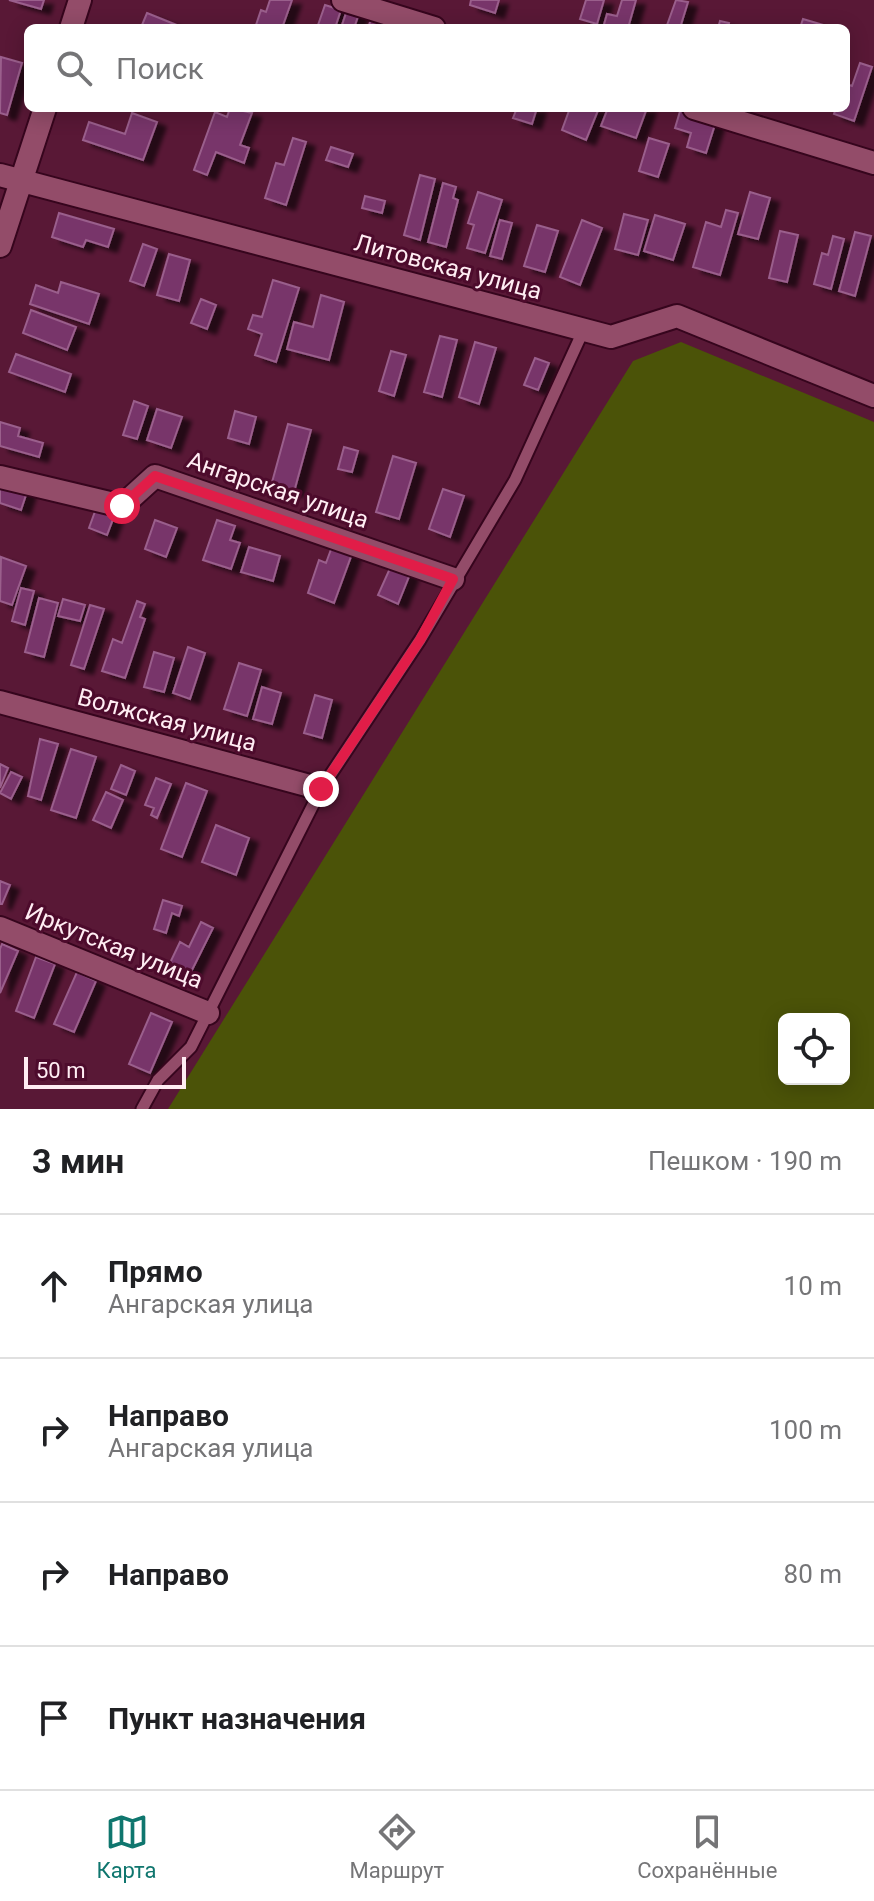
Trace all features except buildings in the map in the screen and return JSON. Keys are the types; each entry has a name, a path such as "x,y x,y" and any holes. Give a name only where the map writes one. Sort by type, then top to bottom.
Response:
{"street":[{"path":"72,24 80,0"},
{"path":"343,0 421,24"},
{"path":"0,246 10,178 43,112"},
{"path":"707,112 874,163"},
{"name":"Литовская улица","path":"10,178 611,337 677,316 874,396"},
{"name":"Ангарская улица","path":"0,477 122,506 155,476 453,579"},
{"name":"Волжская улица","path":"0,702 321,789"},
{"name":"Иркутская улица","path":"0,928 208,1013"}],"lane":[{"path":"142,1109 158,1080 191,1047 321,789 420,640 453,579 515,480 584,329"}],"green space":[{"path":"681,342 874,422 874,1109 168,1109 633,361"}],"route":[{"path":"122,506 155,476 453,579 420,640 321,789"}]}
